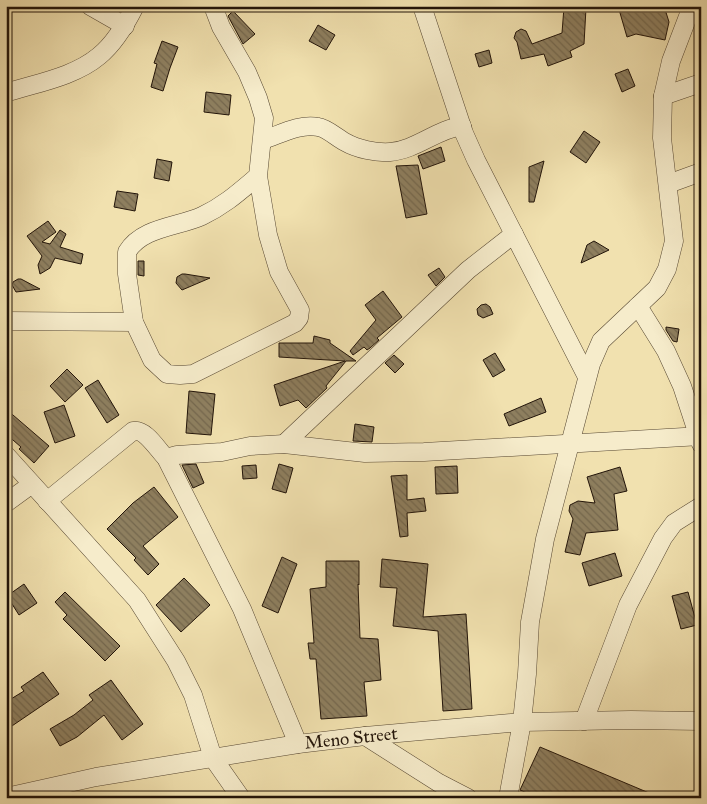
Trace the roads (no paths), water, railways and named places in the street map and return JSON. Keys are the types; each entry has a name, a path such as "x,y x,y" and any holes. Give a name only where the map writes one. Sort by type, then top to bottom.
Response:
{"street":[{"path":"90,6 125,26"},
{"path":"6,93 81,68 100,56 125,26 136,6"},
{"path":"213,6 221,27 247,72 264,118 258,176 268,235 279,272 300,310 300,315 297,322 193,374 167,374 152,360 134,322 127,274 127,252 137,240 150,233 200,217 230,201 258,176"},
{"path":"422,6 462,126 476,160 587,377"},
{"path":"508,798 522,722 528,674 530,622 545,539 587,377 601,341 657,288 667,269 674,241 662,138 663,96 671,61 692,6"},
{"path":"663,96 701,83"},
{"path":"263,140 306,126 320,126 347,143 365,149 388,152 402,150 450,128 462,126"},
{"path":"668,184 701,172"},
{"path":"284,444 468,270 514,234"},
{"path":"166,458 178,455 222,452 250,446 284,444 366,453 424,452 569,443 700,438 682,386 666,351 638,306"},
{"path":"6,321 134,322"},
{"path":"47,501 132,431 137,430 141,432 166,458 242,609 298,744"},
{"path":"6,455 137,600 176,661 193,695 213,758 241,798"},
{"path":"6,503 32,484"},
{"path":"584,721 628,605 663,538 674,523 701,506"},
{"name":"Meno Street","path":"6,797 96,777 298,744 365,736 522,722 701,721"},
{"path":"365,736 439,783 468,798"}]}
